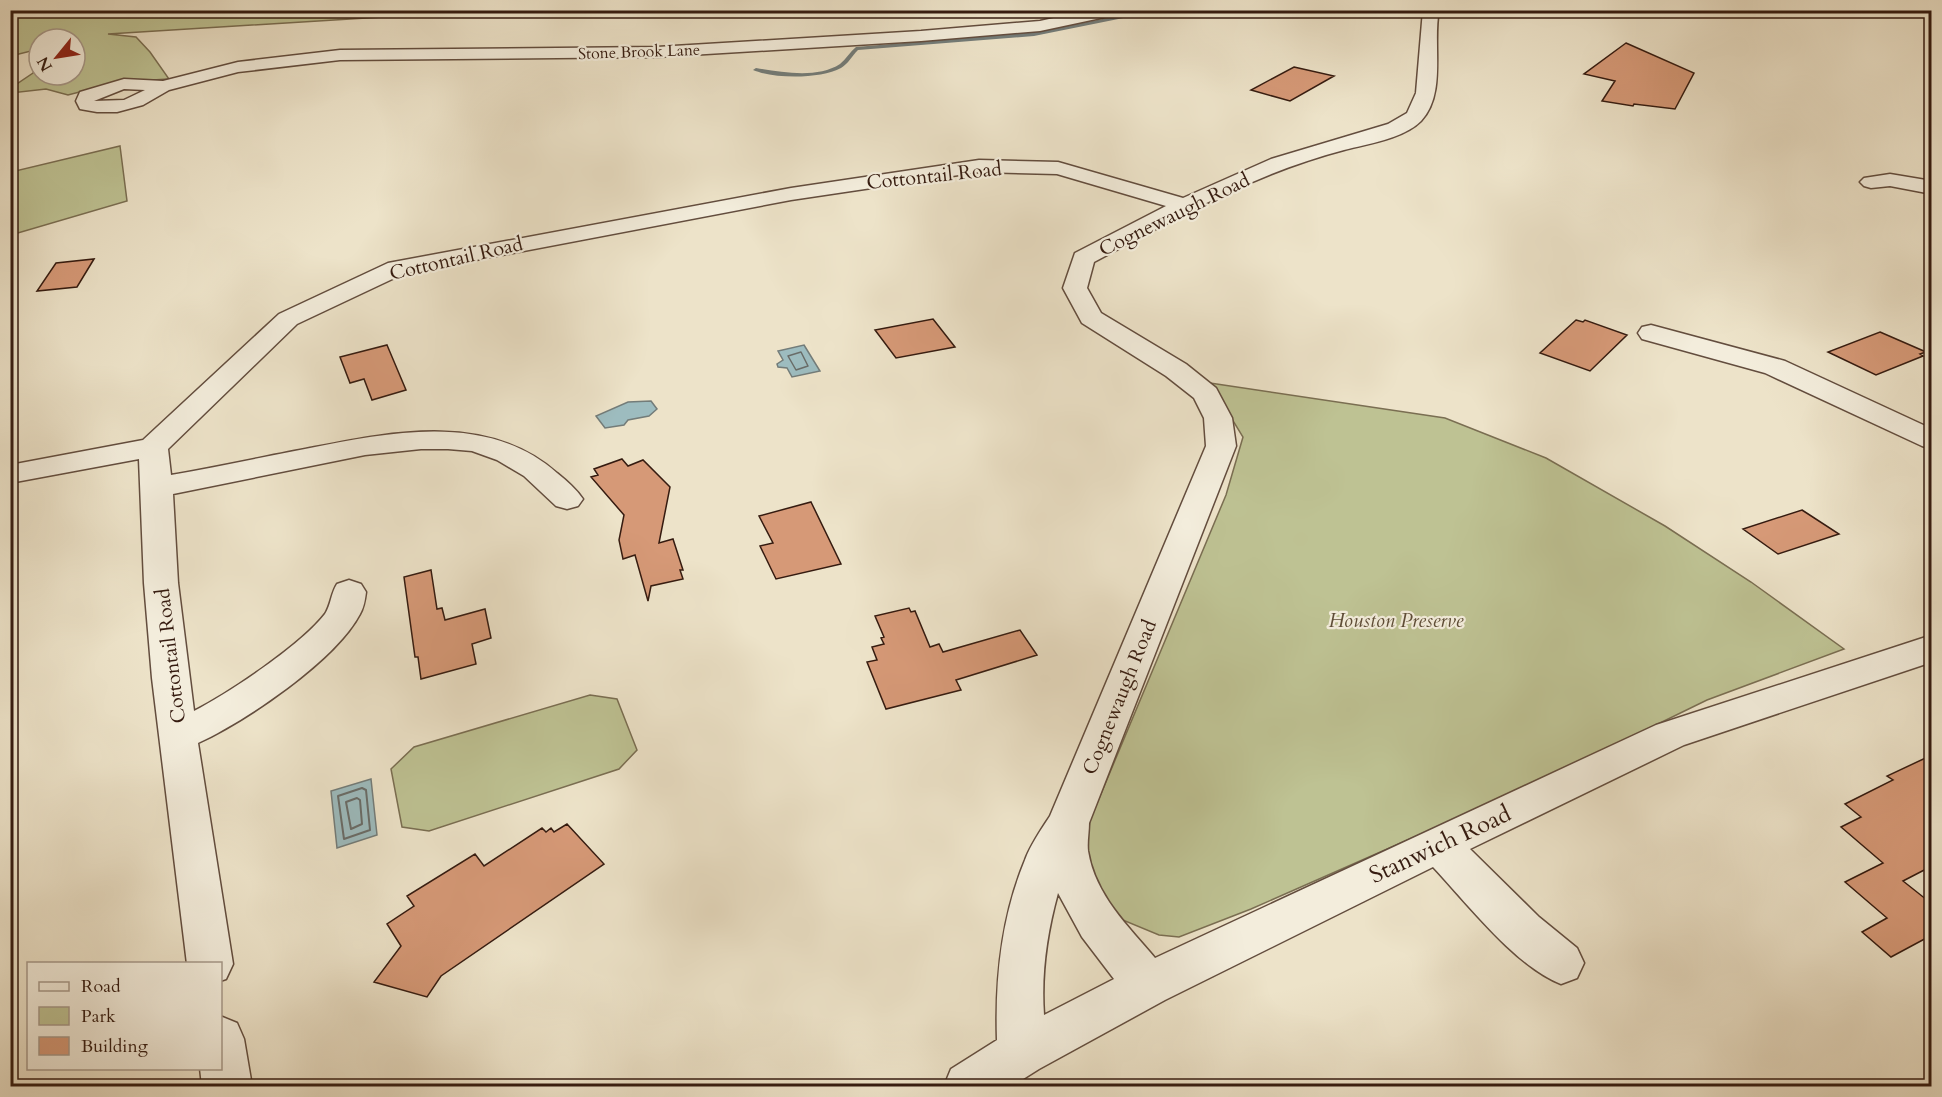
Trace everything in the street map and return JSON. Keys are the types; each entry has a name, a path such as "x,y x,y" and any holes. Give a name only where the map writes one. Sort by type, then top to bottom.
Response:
{"street":[{"name":"Stone Brook Lane","path":"163,86 238,68 340,55 680,51 1040,26 1115,10"},
{"name":"Cognewaugh Road","path":"1022,1052 1019,995 1025,930 1046,860 1068,823 1221,446 1218,418 1206,394 1176,370 1091,318 1076,288 1083,258 1234,183 1304,155 1396,128 1413,119 1424,96 1429,43 1427,23 1431,10"},
{"name":"Cottontail Road","path":"210,962 161,582 159,487 153,447 288,319 396,268 791,194 979,166 1058,168 1138,190 1185,206"},
{"path":"1870,182 1890,180 1932,188"},
{"path":"1651,333 1775,367 1932,440"},
{"path":"159,487 345,450 408,442 464,441 497,449 537,469 567,499"},
{"path":"10,474 153,447"},
{"path":"180,735 215,719 246,700 308,651 335,627 345,612 349,592"},
{"name":"Stanwich Road","path":"969,1086 1022,1052 1148,985 1346,888 1670,735 1932,648"},
{"name":"Cognewaugh Road","path":"1068,823 1067,851 1074,877 1089,911 1148,985"},
{"path":"1439,845 1523,931 1561,963"},
{"path":"222,1052 227,1086"}],"green space":[{"path":"11,11 479,11 108,34 136,37 169,79 118,82 68,95 46,89 11,93 11,88 27,77 27,87 87,87 87,27 27,27 27,52 11,56"},
{"path":"120,146 127,201 11,235 11,172"},
{"name":"Houston Preserve","path":"1210,383 1445,418 1546,458 1665,526 1751,582 1844,649 1707,700 1537,783 1251,909 1179,937 1159,935 1113,916 1100,892 1086,852 1090,820 1226,495 1243,437"},
{"path":"590,695 617,699 637,750 619,769 429,831 402,827 391,769 414,747"}],"water":[{"path":"804,345 820,371 792,377 787,368 778,367 777,364 783,360 778,351"},
{"path":"651,401 657,409 649,416 628,420 624,425 605,428 596,416 628,402"},
{"path":"371,779 377,835 337,848 331,791"}],"building":[{"path":"1626,43 1694,73 1675,109 1602,101 1615,81 1584,74"},
{"path":"1294,67 1334,76 1290,101 1251,90"},
{"path":"94,259 77,287 37,291 56,263"},
{"path":"933,319 955,347 896,358 875,330"},
{"path":"1576,320 1583,322 1585,320 1627,335 1590,371 1540,353"},
{"path":"1880,332 1926,352 1920,354 1923,356 1876,375 1828,352"},
{"path":"387,345 406,390 372,400 364,379 350,383 340,357"},
{"path":"622,459 628,466 643,460 670,487 659,543 673,539 683,570 680,570 683,579 651,586 648,601 635,555 623,559 619,540 624,515 591,477 598,475 594,469"},
{"path":"811,502 841,564 776,579 760,546 773,543 759,516"},
{"path":"1802,510 1839,534 1778,554 1743,529"},
{"path":"431,570 437,609 442,608 445,620 485,609 491,638 472,644 476,664 421,679 418,657 415,657 404,577"},
{"path":"909,608 911,612 915,611 930,647 939,644 943,652 1020,630 1037,655 956,680 961,690 886,709 867,662 877,660 872,647 884,644 881,638 884,637 875,616"},
{"path":"1932,755 1932,866 1903,881 1932,904 1932,935 1891,957 1862,932 1887,918 1845,882 1883,863 1841,827 1861,817 1845,804 1893,780 1887,776"},
{"path":"567,824 604,864 441,976 427,997 374,982 401,946 387,924 414,906 407,896 475,854 484,866 542,828 546,832 551,828 554,832"}],"waterway":[{"path":"756,70 787,74 822,73 842,65 856,49 1034,34 1161,10"}]}
